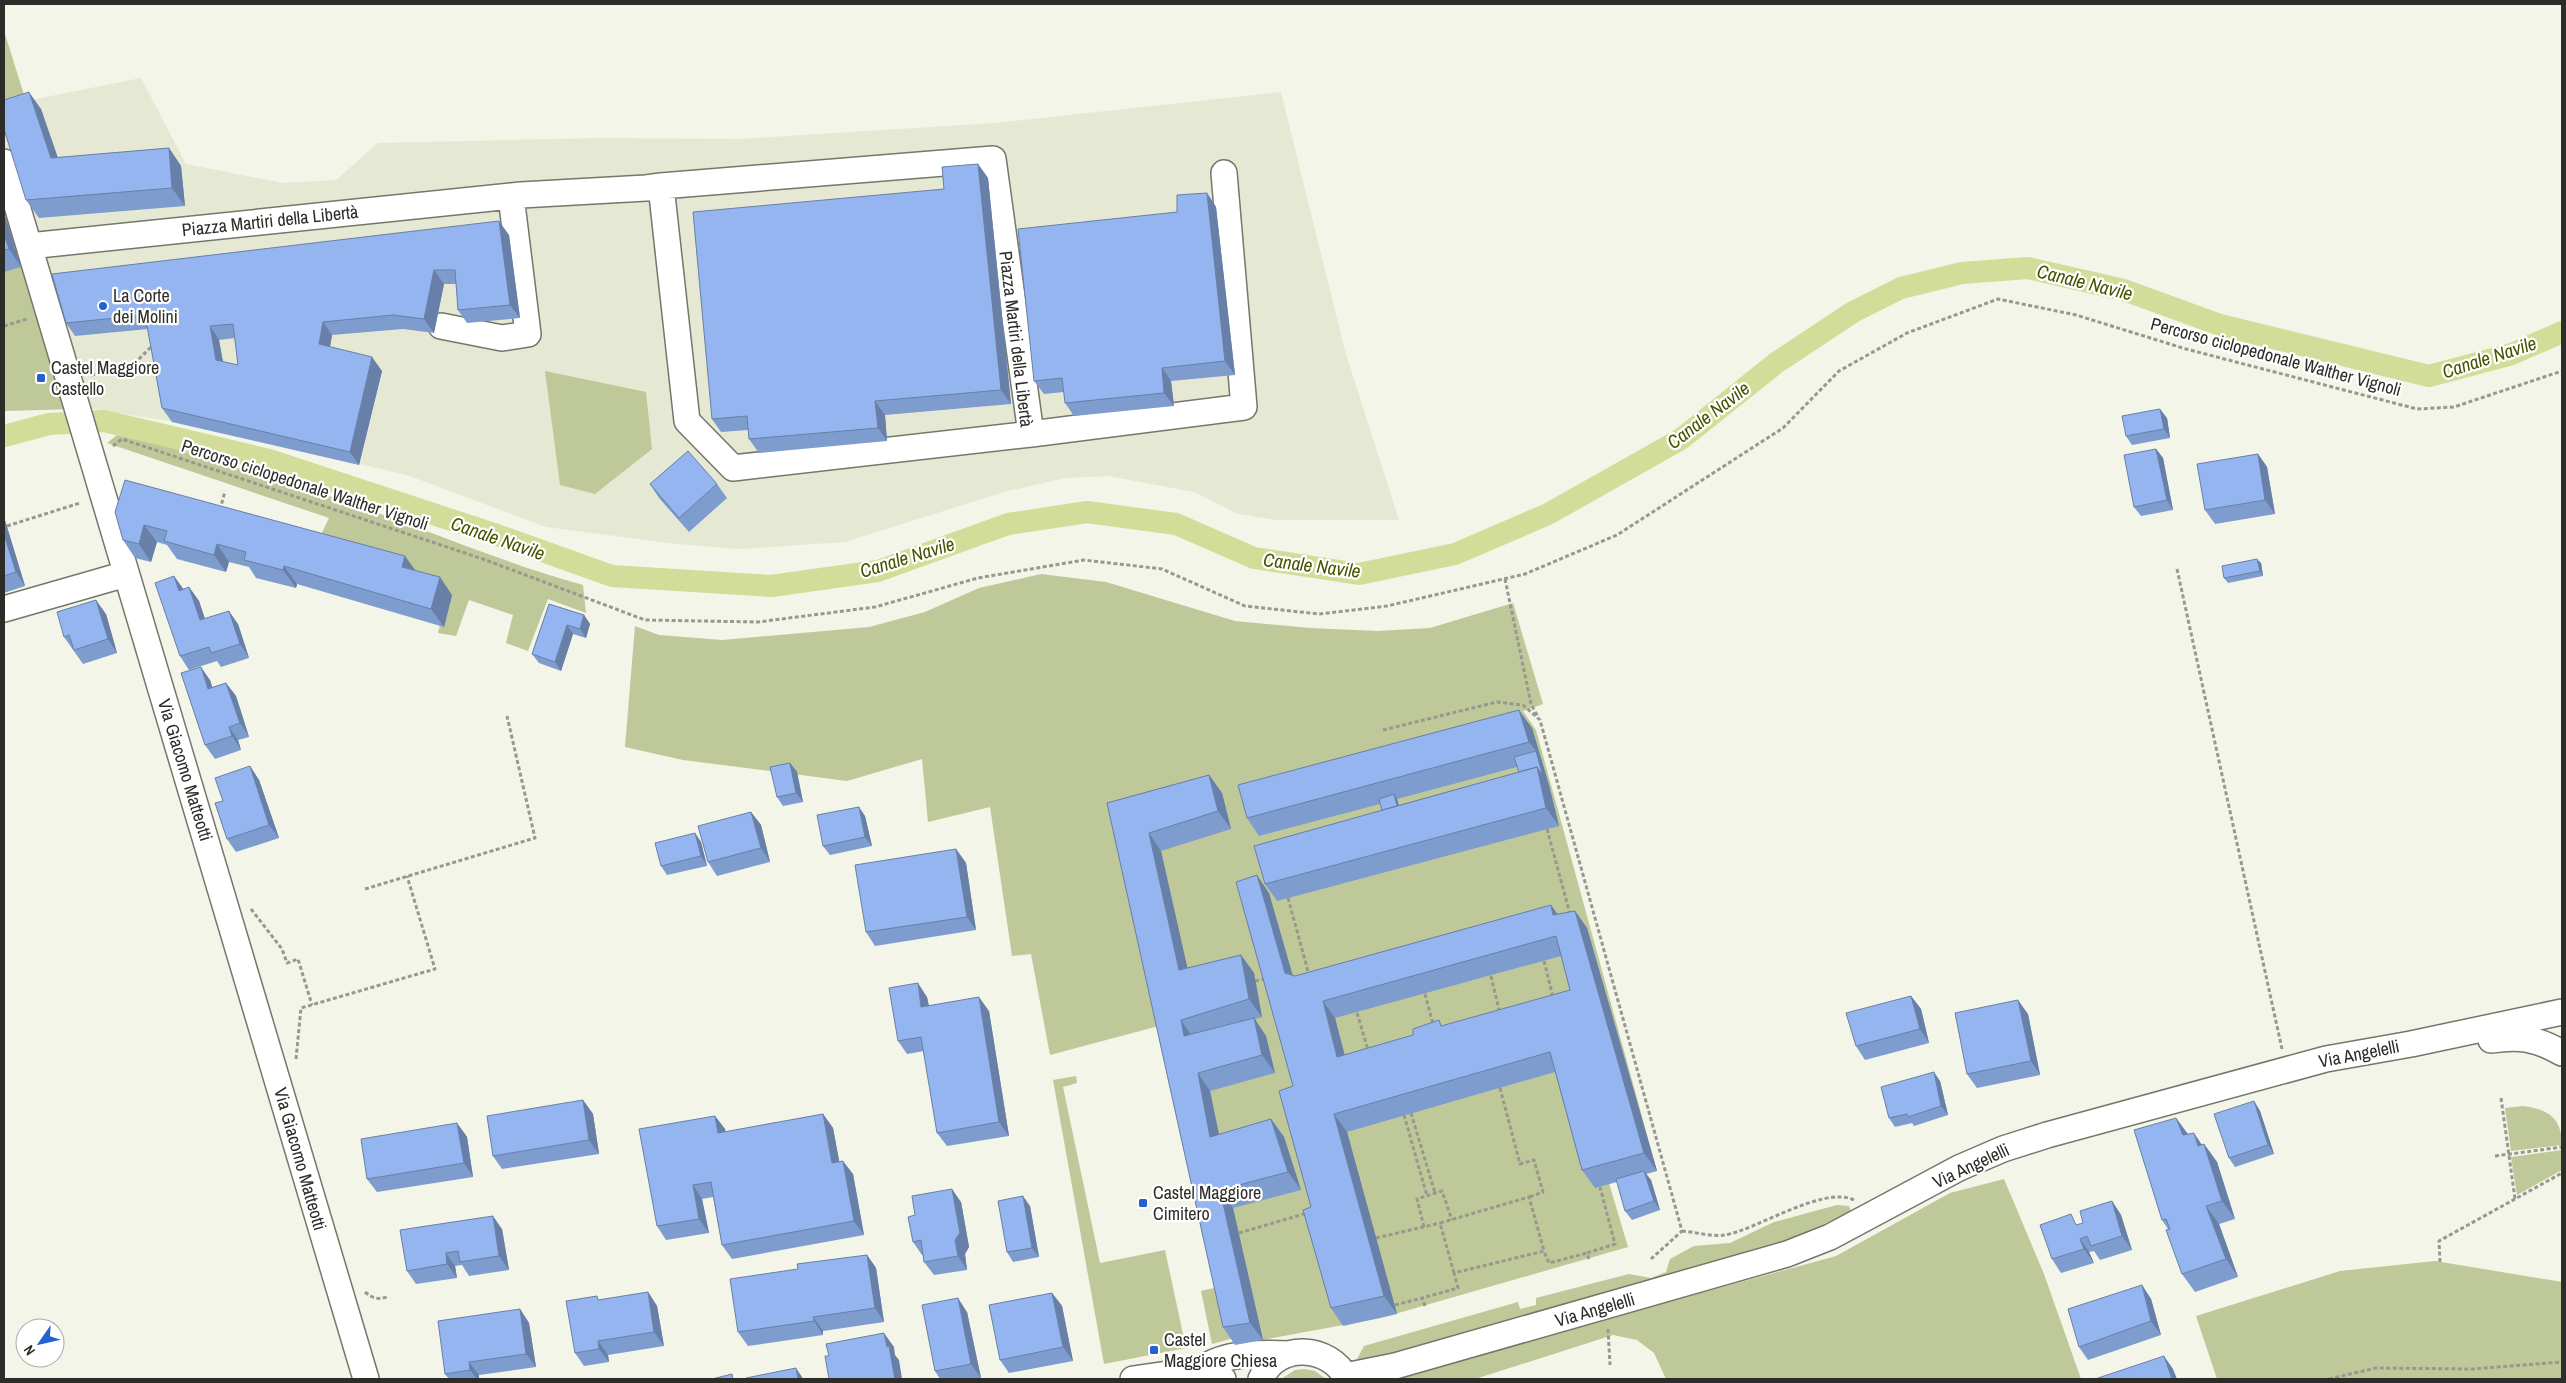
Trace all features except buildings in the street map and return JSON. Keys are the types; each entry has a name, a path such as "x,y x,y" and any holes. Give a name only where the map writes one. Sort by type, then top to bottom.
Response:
{"street":[{"name":"Piazza Martiri della Libertà","path":"29,246 516,196 993,159 1030,434 733,468 688,421 661,186"},
{"name":"Via Giacomo Matteotti","path":"4,162 77,406 100,448 126,574 366,1379"},
{"path":"1030,434 1244,407 1224,173"},
{"path":"441,326 502,338 528,334 516,196"},
{"path":"4,609 126,574"},
{"name":"Via Angelelli","path":"1346,1377 1385,1372 1787,1254 1830,1237 1959,1168 2003,1148 2347,1054 2411,1044 2562,1012"},
{"path":"2347,1054 2391,1056 2435,1052 2514,1036 2545,1043 2562,1053"},
{"path":"1133,1379 1212,1374 1211,1362 1257,1353 1289,1354 1305,1352 1322,1355 1333,1360 1346,1377"},
{"path":"1262,1379 1274,1362 1289,1354"}],"path":[{"name":"Percorso ciclopedonale Walther Vignoli","path":"100,448 116,445 122,439 483,559 645,620 758,622 876,607 978,578 1084,560 1162,569 1245,606 1319,614 1387,606 1525,574 1617,535 1784,428 1839,371 1907,333 1998,299 2076,314 2186,349 2417,409 2454,407 2562,371"},
{"path":"4,326 25,320"},
{"path":"82,376 130,368 157,342"},
{"path":"218,516 225,491"},
{"path":"7,526 80,503"},
{"path":"2177,568 2287,1069"},
{"path":"1505,578 1532,704 1540,720 1682,1231"},
{"path":"1383,730 1497,702 1523,705 1540,720"},
{"path":"365,890 535,838 507,716"},
{"path":"1547,829 1572,922"},
{"path":"296,1062 300,1008 435,969 408,876"},
{"path":"1288,898 1311,983"},
{"path":"246,902 282,949 288,962 298,959 312,1005"},
{"path":"1544,961 1554,1000 1545,1002"},
{"path":"1491,976 1503,1022"},
{"path":"1255,981 1270,977"},
{"path":"1425,994 1434,1026"},
{"path":"1356,1013 1369,1053"},
{"path":"1491,1018 1509,1013"},
{"path":"1376,1238 1440,1224 1543,1192 1534,1160 1520,1164 1500,1088"},
{"path":"2501,1098 2515,1199"},
{"path":"1411,1113 1435,1193"},
{"path":"1404,1115 1427,1196"},
{"path":"2495,1156 2562,1147"},
{"path":"2440,1262 2439,1240 2562,1173"},
{"path":"1529,1197 1544,1251 1549,1262 1615,1244 1600,1186"},
{"path":"1424,1227 1417,1199 1442,1191 1452,1220"},
{"path":"1651,1259 1682,1231 1724,1235 1820,1200 1846,1196 1863,1204 1870,1217"},
{"path":"1239,1233 1311,1212"},
{"path":"1395,1305 1458,1288 1440,1224"},
{"path":"1454,1273 1544,1251"},
{"path":"1587,1253 1589,1259"},
{"path":"363,1290 370,1297 380,1299 387,1297"},
{"path":"1422,1298 1425,1306"},
{"path":"1608,1337 1610,1365"},
{"path":"2329,1379 2376,1368 2472,1369 2562,1362"}],"shaded area":[{"path":"141,78 186,164 283,183 336,180 378,143 600,138 740,139 995,123 1281,92 1345,351 1399,520 1276,520 1238,514 1194,492 1108,476 1065,478 1004,492 845,542 740,549 677,544 546,527 407,475 169,421 86,408 4,160 4,134 26,101"}],"green space":[{"path":"4,31 26,101 4,134"},
{"path":"4,160 77,409 4,411"},
{"path":"545,371 646,392 652,449 595,494 560,485"},
{"path":"122,431 332,497 519,565 583,585 586,613 548,599 528,651 506,643 513,615 469,600 456,636 438,633 447,597 318,541 329,518 107,443"},
{"path":"1041,574 1106,582 1235,621 1310,628 1377,631 1430,628 1513,603 1543,704 1523,711 1536,730 1657,1171 1609,1183 1628,1247 1381,1318 1235,1345 1234,1338 1212,1344 1201,1291 1222,1286 1166,1024 1050,1055 1031,954 1012,956 990,807 928,822 922,759 847,781 683,760 625,747 635,626 659,635 722,640 869,627 925,612 979,588"},
{"path":"1076,1076 1077,1083 1063,1087 1100,1263 1165,1250 1186,1348 1104,1364 1053,1080"},
{"path":"2532,1107 2552,1116 2559,1128 2562,1145 2511,1151 2505,1108"},
{"path":"2562,1150 2562,1170 2517,1195 2511,1157"},
{"path":"2004,1179 2044,1274 2081,1379 1666,1379 1654,1353 1637,1340 1613,1335 1475,1379 1394,1379 1398,1376 1836,1256 1950,1193"},
{"path":"1837,1205 1849,1206 1851,1211 1808,1232 1770,1246 1355,1363 1364,1346 1518,1302 1520,1309 1536,1305 1536,1298 1629,1274 1651,1278 1666,1272 1670,1259 1694,1246 1730,1243 1774,1222"},
{"path":"2435,1261 2562,1282 2562,1379 2217,1379 2196,1316 2340,1271"},
{"path":"1295,1370 1315,1371 1326,1379 1281,1379"}],"waterway":[{"name":"Canale Navile","path":"4,436 49,424 104,421 269,460 497,535 612,576 771,586 878,571 1008,524 1087,512 1176,524 1254,558 1359,574 1455,554 1548,514 1681,439 1776,363 1853,312 1901,288 1962,273 2028,268 2124,290 2220,325 2429,376 2512,354 2562,332"}],"place":[{"name":"La Corte dei Molini","path":"103,306"},
{"name":"Castel Maggiore Castello","path":"41,378"},
{"name":"Castel Maggiore Cimitero","path":"1143,1203"},
{"name":"Castel Maggiore Chiesa","path":"1154,1350"}]}
